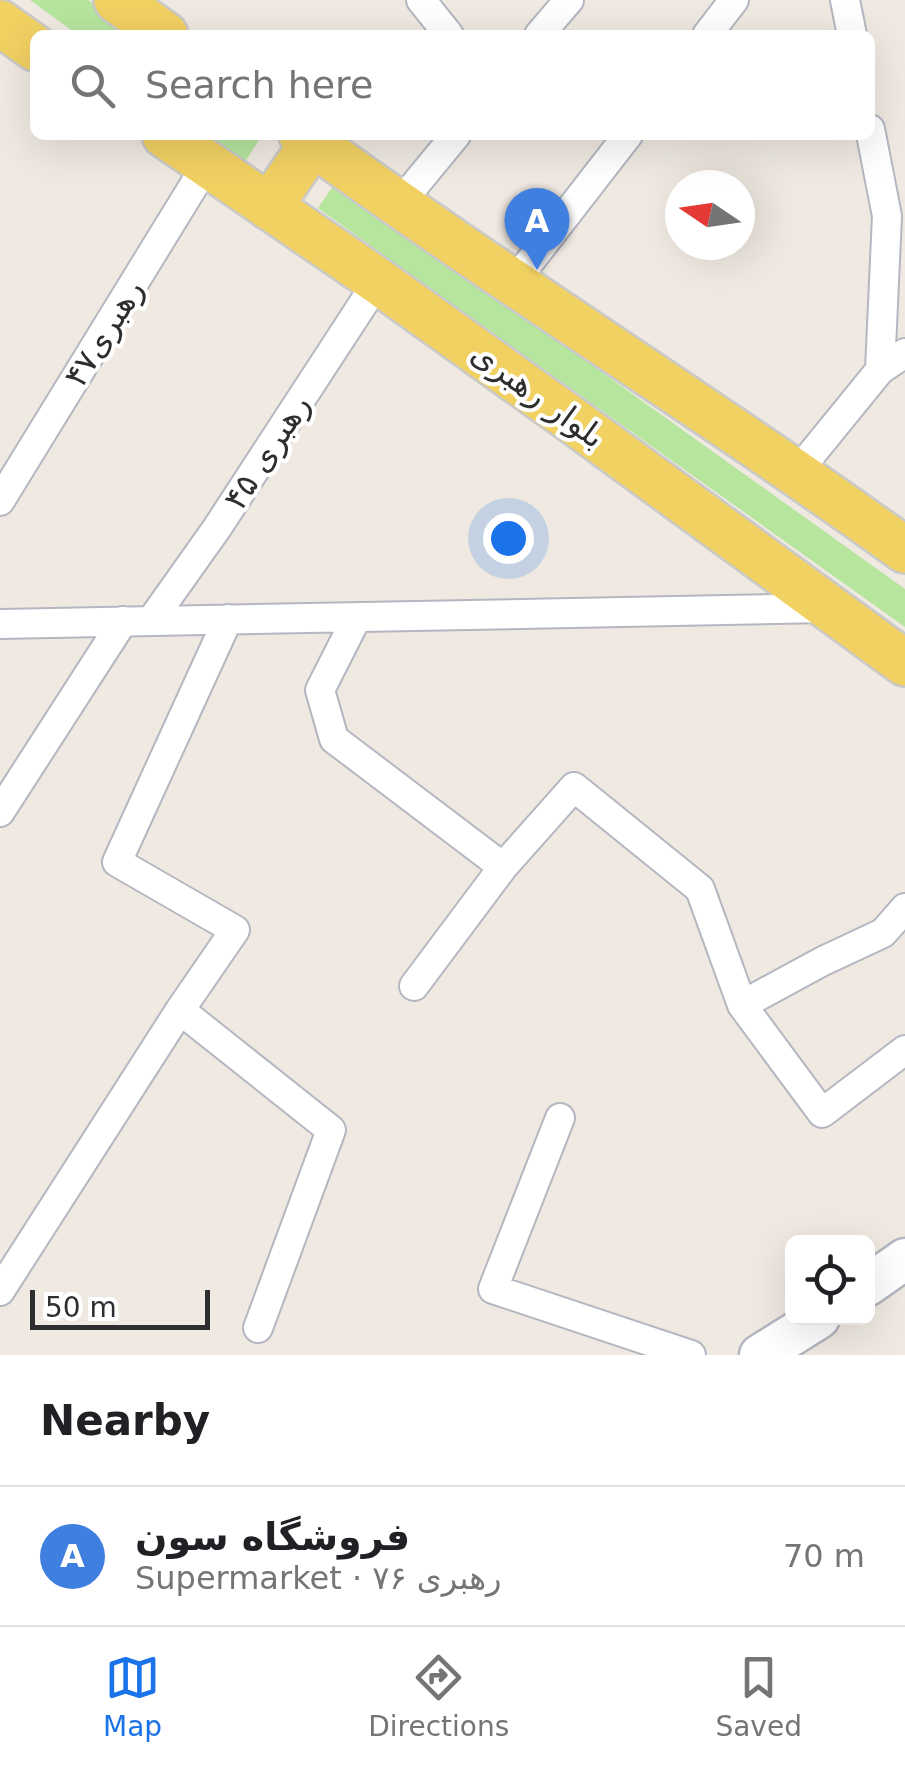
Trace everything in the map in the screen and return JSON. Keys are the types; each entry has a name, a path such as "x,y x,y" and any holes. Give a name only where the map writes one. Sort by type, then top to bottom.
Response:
{"main road":[{"path":"118,0 159,30"},
{"name":"بلوار رهبری","path":"172,140 568,416 905,663"},
{"path":"269,207 307,140"},
{"path":"309,140 797,472 905,550"},
{"path":"875,1281 905,1259"},
{"path":"760,1355 809,1325"}],"street":[{"path":"421,0 445,30"},
{"path":"544,30 568,0"},
{"path":"711,30 734,0"},
{"path":"845,0 851,30"},
{"path":"400,203 452,140"},
{"path":"514,282 624,140"},
{"path":"872,140 887,216 880,370"},
{"name":"۴۷رهبری","path":"0,502 207,164"},
{"name":"رهبری ۴۵","path":"0,812 137,621 227,514 378,281"},
{"path":"797,472 880,370 905,352"},
{"path":"0,624 829,608"},
{"path":"357,617 320,690 334,739 503,866"},
{"path":"0,1291 180,1010 236,930 117,862 228,619"},
{"path":"414,986 503,866 574,787 700,888 742,1005 822,1113 905,1050"},
{"path":"742,1005 883,933 905,908"},
{"path":"180,1010 331,1130 258,1328"},
{"path":"560,1118 492,1289 691,1355"}],"green space":[{"path":"30,0 88,0 128,30 71,30"},
{"path":"216,140 259,140 245,162"},
{"path":"336,182 905,589 905,627 318,208"}],"place":[{"name":"فروشگاه سون","path":"537,270"}]}
